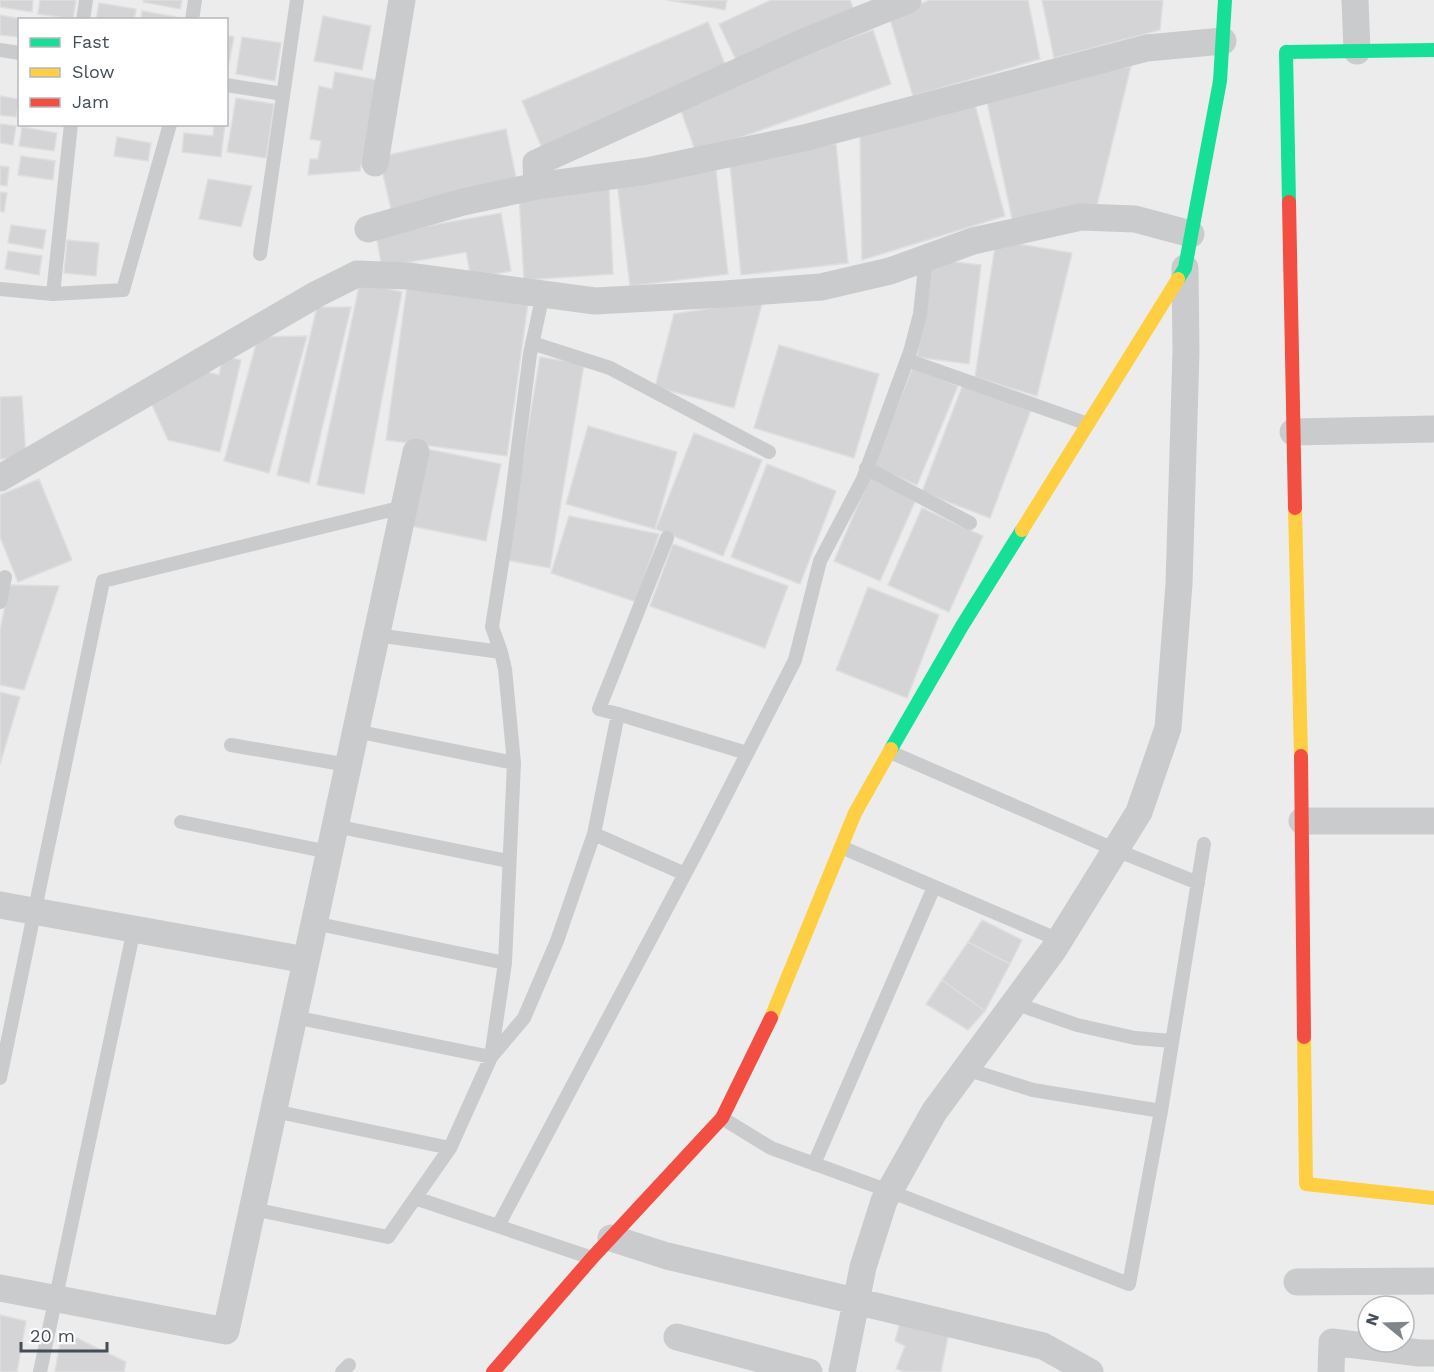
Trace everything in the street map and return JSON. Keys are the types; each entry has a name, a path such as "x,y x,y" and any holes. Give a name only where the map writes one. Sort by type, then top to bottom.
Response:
{"street":[{"path":"375,163 402,0"},
{"path":"537,186 536,163 806,41 908,0"},
{"path":"842,1372 863,1267 889,1191 934,1112 1059,940 1139,812 1168,728 1179,560 1186,352 1185,268 1220,81 1225,0"},
{"path":"1354,0 1357,51"},
{"path":"368,229 463,202 537,186 647,171 804,138 1146,48 1223,41"},
{"path":"1434,50 1286,52 1302,821 1306,1184 1434,1198"},
{"path":"0,477 317,294 357,274 408,276 595,301 820,287 890,271 973,241 1081,218 1135,219 1191,234"},
{"path":"494,1372 592,1258 722,1118 771,1018 855,813 962,626 1185,268"},
{"path":"1293,432 1434,429"},
{"path":"0,1288 226,1331 416,452"},
{"path":"1302,821 1434,821"},
{"path":"0,905 306,960"},
{"path":"611,1238 667,1256 1043,1346 1090,1372"},
{"path":"1297,1282 1434,1281"},
{"path":"677,1336 809,1372"},
{"path":"1330,1372 1332,1342 1423,1360"}],"lane":[{"path":"83,18 86,0"},
{"path":"192,18 195,0"},
{"path":"260,254 297,0"},
{"path":"0,50 18,53"},
{"path":"228,85 283,94"},
{"path":"53,294 71,126"},
{"path":"0,289 53,294 123,290 169,126"},
{"path":"498,1226 685,874 795,660 820,561 863,479 907,360 920,314 926,258"},
{"path":"492,1057 505,963 514,763 501,652 492,627 532,343 543,294"},
{"path":"532,343 610,368 769,452"},
{"path":"907,360 1088,424"},
{"path":"866,468 970,523"},
{"path":"0,1078 103,581 404,507"},
{"path":"667,538 599,709 747,753"},
{"path":"0,602 5,577"},
{"path":"376,635 501,652"},
{"path":"253,1209 388,1237 450,1148 492,1057 524,1018 557,941 594,834 618,714"},
{"path":"355,731 514,763"},
{"path":"231,745 348,765"},
{"path":"890,752 1198,883"},
{"path":"182,822 508,861"},
{"path":"594,834 685,874"},
{"path":"722,1118 771,1148 1129,1284 1161,1111 1204,844"},
{"path":"841,847 1059,940"},
{"path":"814,1164 934,887"},
{"path":"314,923 505,963"},
{"path":"40,1372 134,929"},
{"path":"1014,1003 1077,1025 1135,1038 1172,1041"},
{"path":"294,1017 492,1057"},
{"path":"966,1069 1033,1090 1161,1111"},
{"path":"274,1111 450,1148"},
{"path":"415,1198 592,1258"}],"building":[{"path":"0,0 33,0 32,12 0,7"},
{"path":"40,0 76,0 73,18 38,14"},
{"path":"144,0 182,0 180,9 143,2"},
{"path":"667,0 727,0 725,10"},
{"path":"771,0 850,0 854,10 738,64 719,24"},
{"path":"930,0 1028,0 1040,59 913,96 889,16"},
{"path":"1042,0 1163,0 1160,30 1054,58"},
{"path":"99,3 136,9 134,18 96,18"},
{"path":"142,11 176,17 176,18 141,18"},
{"path":"0,15 18,18 18,37 0,35"},
{"path":"323,16 371,26 362,70 314,61"},
{"path":"708,22 727,69 542,148 522,101"},
{"path":"873,30 891,84 696,153 677,99"},
{"path":"228,36 234,37 228,68"},
{"path":"242,37 281,43 275,81 236,74"},
{"path":"1131,66 1097,205 1013,223 986,97"},
{"path":"335,72 377,80 360,171 308,175 310,159 318,159 321,141 310,139 319,86 332,89"},
{"path":"0,96 18,99 16,117 0,115"},
{"path":"236,98 274,104 266,158 227,152"},
{"path":"975,105 1005,216 862,260 860,136"},
{"path":"0,124 16,126 13,145 0,143"},
{"path":"214,126 225,126 221,157 182,152 184,133 213,136"},
{"path":"22,127 57,133 54,151 19,146"},
{"path":"506,129 517,182 391,209 379,157"},
{"path":"117,137 151,143 148,161 114,156"},
{"path":"836,144 848,263 741,275 729,155"},
{"path":"21,156 55,161 53,180 18,175"},
{"path":"0,166 9,167 7,186 0,185"},
{"path":"716,170 728,274 630,286 617,183"},
{"path":"208,179 252,186 241,227 199,219"},
{"path":"609,189 613,274 524,280 519,194"},
{"path":"0,192 7,193 4,212 0,211"},
{"path":"501,213 511,271 471,278 466,252 382,267 376,235"},
{"path":"11,225 46,230 43,249 8,243"},
{"path":"67,240 99,243 96,276 64,273"},
{"path":"996,240 1072,253 1037,396 975,377"},
{"path":"8,251 42,256 39,275 5,269"},
{"path":"929,259 981,265 969,364 917,357"},
{"path":"360,282 402,292 364,494 317,485"},
{"path":"407,286 528,303 507,456 386,440"},
{"path":"763,300 734,408 655,387 674,314"},
{"path":"317,307 351,307 309,483 277,475"},
{"path":"307,336 269,473 224,461 258,337"},
{"path":"779,345 879,374 854,458 754,428"},
{"path":"223,356 241,360 220,452 168,440 149,398 208,372 219,375"},
{"path":"540,357 584,364 550,568 506,560"},
{"path":"913,367 958,386 917,485 872,466"},
{"path":"963,384 1031,410 990,518 922,492"},
{"path":"22,396 26,457 0,459 0,397"},
{"path":"588,426 677,452 655,529 566,504"},
{"path":"694,433 762,460 723,556 656,529"},
{"path":"422,448 501,464 486,541 406,525"},
{"path":"767,464 836,491 800,584 731,557"},
{"path":"870,477 917,497 880,581 834,561"},
{"path":"39,479 72,560 18,582 0,537 0,495"},
{"path":"922,508 983,536 949,612 888,585"},
{"path":"569,516 659,534 636,602 551,573"},
{"path":"673,544 788,586 765,648 650,606"},
{"path":"9,585 59,586 24,690 0,685 0,631"},
{"path":"868,587 939,615 907,698 836,670"},
{"path":"0,692 20,697 0,764"},
{"path":"982,920 1022,940 1010,964 968,942"},
{"path":"968,942 1010,964 985,1011 942,980"},
{"path":"942,980 985,1011 968,1030 926,1004"},
{"path":"0,1315 26,1321 17,1372 0,1372"},
{"path":"901,1319 949,1331 941,1372 905,1372 896,1369 905,1346 895,1341"},
{"path":"62,1331 126,1362 124,1372 55,1372"}],"traffic: fast":[{"path":"1178,279 1185,268 1220,81 1225,0"},
{"path":"1289,202 1286,52 1434,50"},
{"path":"891,749 962,626 1022,530"}],"traffic: slow":[{"path":"1022,530 1178,279"},
{"path":"1295,508 1301,756"},
{"path":"771,1018 855,813 891,749"},
{"path":"1304,1037 1306,1184 1434,1198"}],"traffic: jam":[{"path":"1289,202 1295,508"},
{"path":"1301,756 1304,1037"},
{"path":"493,1372 592,1258 722,1118 771,1018"}]}
